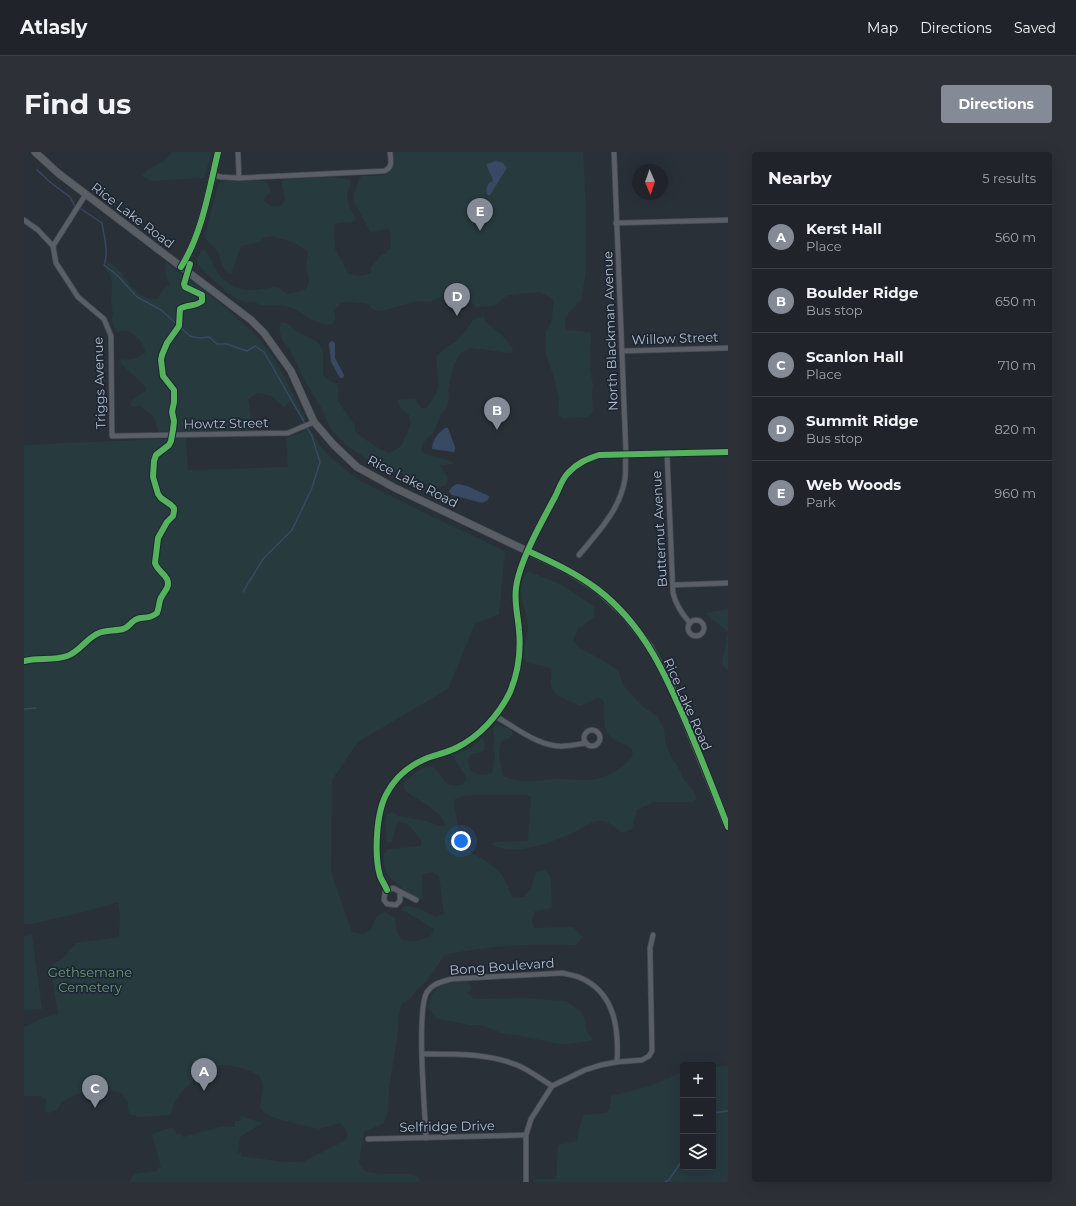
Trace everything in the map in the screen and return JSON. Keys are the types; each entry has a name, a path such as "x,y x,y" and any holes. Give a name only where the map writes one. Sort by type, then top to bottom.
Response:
{"main road":[{"name":"Rice Lake Road","path":"35,152 58,173 251,320 264,333 291,371 314,422 334,445 358,467 395,488 568,570 597,590 625,615 650,647 671,686 728,827"},
{"path":"181,267 195,239 218,152"}],"street":[{"path":"238,152 239,178"},
{"path":"213,175 221,178 239,178 384,171 388,170 391,163 390,152"},
{"name":"North Blackman Avenue","path":"579,555 606,523 616,508 625,479 626,454 614,152"},
{"path":"24,220 38,230 53,246 86,194"},
{"path":"616,223 728,220"},
{"name":"Triggs Avenue","path":"53,246 56,263 78,297 104,319 110,336 112,436"},
{"name":"Willow Street","path":"622,351 728,348"},
{"name":"Howtz Street","path":"112,436 288,433 314,422"},
{"path":"387,890 380,876 378,864 377,832 380,809 390,787 413,765 425,759 457,748 474,736 496,716 509,693 517,671 520,640 516,607 516,588 519,575 528,551 566,475 572,469 588,459 599,455 728,452"},
{"name":"Butternut Avenue","path":"667,453 675,601 679,611 690,623"},
{"path":"673,585 728,583"},
{"path":"496,716 534,739 548,745 563,747 586,743"},
{"path":"400,892 401,898 398,904 390,906 384,900 384,894 387,890 396,888 400,892 416,900"},
{"path":"526,1182 526,1135 531,1119 552,1086 585,1070 617,1062 642,1060 649,1056 652,1051 650,948 653,935"},
{"name":"Bong Boulevard","path":"426,1138 422,1054 423,1005 427,992 434,984 451,979 563,973 580,978 593,985 609,1002 617,1028 617,1062"},
{"path":"422,1054 470,1055 494,1058 518,1065 552,1086"},
{"name":"Selfridge Drive","path":"368,1139 526,1135"}],"green space":[{"path":"172,152 212,152 204,178 151,181 142,176 147,170 164,161"},
{"path":"393,152 583,152 586,206 586,273 581,300 568,313 565,319 566,329 591,333 590,370 593,384 593,410 591,415 586,417 564,419 558,415 559,400 554,377 546,355 546,331 551,323 554,302 551,298 540,292 509,295 494,306 475,307 469,297 437,298 430,302 418,301 377,311 372,309 368,304 351,302 341,303 334,311 335,320 332,324 326,325 289,307 261,305 238,299 219,285 197,264 199,254 203,250 206,251 217,272 222,278 226,282 240,289 251,290 276,287 288,294 302,291 309,283 306,270 308,251 294,243 272,236 265,237 259,242 241,246 231,274 225,270 218,252 205,236 218,185 221,182 226,181 265,181 268,183 270,193 265,197 264,201 270,205 277,206 282,205 285,200 281,180 338,178 351,181 347,196 349,206 356,219 353,222 338,223 334,225 335,249 348,273 360,276 372,272 370,269 380,256 387,253 388,250 391,249 390,230 385,229 370,232 354,201 354,193 361,176 380,176 389,173 392,170"},
{"path":"108,262 117,269 140,294 147,298 158,299 163,289 170,285 165,274 166,263 210,295 240,320 265,347 275,360 306,419 303,421 290,401 284,407 271,396 258,393 248,399 253,430 158,432 154,417 140,406 133,407 130,405 134,399 146,391 146,388 121,364 120,359 130,360 136,358 145,353 145,350 139,339 130,332 116,332 111,321 113,315 111,301 112,283 110,275 105,268"},
{"path":"483,316 488,324 502,335 513,348 512,352 508,353 472,348 461,353 454,364 448,390 449,398 447,408 441,414 434,432 424,442 421,450 426,454 453,462 453,464 440,466 448,477 446,485 440,487 418,482 392,469 379,467 346,445 331,429 322,409 306,383 279,331 281,322 287,323 295,330 318,342 323,351 323,375 330,381 337,384 339,389 338,401 355,426 355,431 380,449 390,453 401,446 411,424 409,415 401,409 397,400 415,398 421,408 426,408 435,395 438,384 436,357 448,346 456,342 473,320"},
{"name":"Gethsemane Cemetery","path":"310,429 319,444 330,457 360,481 505,551 499,614 475,624 448,689 358,742 332,780 331,872 352,932 363,934 371,930 376,917 385,912 395,918 397,932 402,940 415,941 430,937 434,929 401,909 403,906 416,907 436,917 444,914 439,876 432,872 422,875 423,898 418,902 388,875 384,866 384,854 389,849 421,846 421,840 408,824 399,822 396,825 392,842 387,842 385,825 387,814 392,812 399,816 427,821 440,826 446,825 443,819 433,809 404,790 404,783 416,772 426,767 431,767 435,769 450,785 462,785 467,779 455,761 453,754 471,748 481,738 485,742 484,751 470,755 468,761 470,770 481,774 492,773 495,755 493,749 493,728 496,724 511,730 513,734 510,738 503,741 499,749 499,754 503,776 516,780 596,779 616,771 632,757 632,751 628,746 613,739 608,734 604,722 603,700 598,698 580,706 563,698 553,690 551,685 551,669 527,663 524,651 528,627 521,591 524,577 528,571 562,585 595,607 594,617 578,629 573,639 578,647 606,662 618,671 624,686 642,706 657,716 664,730 666,744 672,759 677,765 684,780 694,791 697,798 693,802 653,802 637,810 632,829 622,833 608,823 598,821 557,840 522,849 500,848 491,844 495,842 527,841 531,797 525,795 477,795 454,800 460,843 465,849 489,863 502,874 513,898 524,897 531,888 536,872 546,870 551,879 552,907 535,911 532,921 534,928 573,927 583,937 575,945 542,944 510,946 477,949 445,955 426,982 411,998 402,1004 399,1015 397,1039 389,1088 388,1111 384,1123 364,1132 359,1163 365,1171 380,1174 410,1174 418,1177 421,1182 129,1182 134,1174 157,1171 158,1168 161,1167 152,1134 173,1127 177,1135 181,1134 183,1137 224,1126 235,1127 235,1121 240,1121 241,1116 263,1123 240,1137 238,1153 242,1153 241,1156 285,1162 303,1162 346,1140 347,1133 340,1123 319,1129 285,1121 263,1112 260,1107 263,1086 259,1075 247,1070 226,1065 212,1067 204,1071 185,1088 174,1104 170,1115 139,1117 129,1114 127,1101 122,1093 113,1091 93,1089 77,1094 61,1103 57,1110 49,1113 45,1112 46,1100 40,1096 24,1096 24,1027 46,1017 58,1015 50,966 63,958 76,943 119,937 120,917 118,902 88,911 32,924 24,924 24,445 186,438 188,470 288,467 286,438"},
{"path":"728,609 728,632 705,613"},
{"path":"728,632 728,671 722,664"},
{"path":"32,935 42,1009 24,1011 24,936"},
{"path":"456,981 466,981 470,984 471,989 467,994 471,995 472,998 522,998 566,1001 581,1012 584,1017 587,1032 592,1038 591,1041 558,1044 517,1035 500,1033 493,1029 479,1025 470,1025 437,1019 428,1008 431,997 440,986"},
{"path":"728,1066 728,1182 533,1182 533,1179 556,1179 558,1145 577,1141 579,1128 584,1115 605,1113 610,1109 611,1096 647,1087 680,1073 680,1170 716,1170 716,1067"}],"water":[{"path":"496,161 503,163 507,168 490,195 488,195 486,191 488,184 493,181 487,164"},
{"path":"333,341 335,344 335,358 344,375 343,378 340,378 331,362 329,344"},
{"path":"445,428 448,428 455,447 454,452 432,449 436,437"},
{"path":"458,484 467,486 489,496 488,500 482,503 452,495 449,492 453,486"}],"waterway":[{"path":"37,170 70,197 75,206"},
{"path":"81,209 102,223 106,250 104,265 118,276 137,297 161,310 190,336 199,338 209,337 217,344 227,344 247,351 255,346 264,352 312,436 320,462 312,488 292,530 263,559 243,592"},
{"path":"24,709 36,708"},
{"path":"716,1113 728,1111"},
{"path":"665,1182 669,1180 680,1164"}],"cycle path":[{"path":"181,267 200,226 218,152"},
{"path":"24,661 67,656 76,651 94,635 104,631 120,630 128,627 133,621 140,618 150,617 157,613 161,597 168,585 166,577 157,568 155,563 158,538 167,522 173,516 174,511 174,508 158,494 153,477 156,455 169,445 174,421 172,412 174,390 163,376 161,360 167,343 179,326 180,309 202,301 202,295 185,287 184,284 190,264"},
{"path":"387,890 380,876 377,857 378,822 383,801 394,782 403,773 419,762 452,750 473,738 488,724 505,701 515,677 519,654 520,638 515,599 518,578 526,554 566,475 579,464 599,455 728,452"},
{"path":"528,551 572,573 597,589 614,604 642,637 654,655 674,694 728,827"}],"place":[{"name":"Web Woods","path":"480,231"},
{"name":"Summit Ridge","path":"457,316"},
{"name":"Boulder Ridge","path":"497,430"},
{"name":"Kerst Hall","path":"204,1091"},
{"name":"Scanlon Hall","path":"95,1108"}]}
